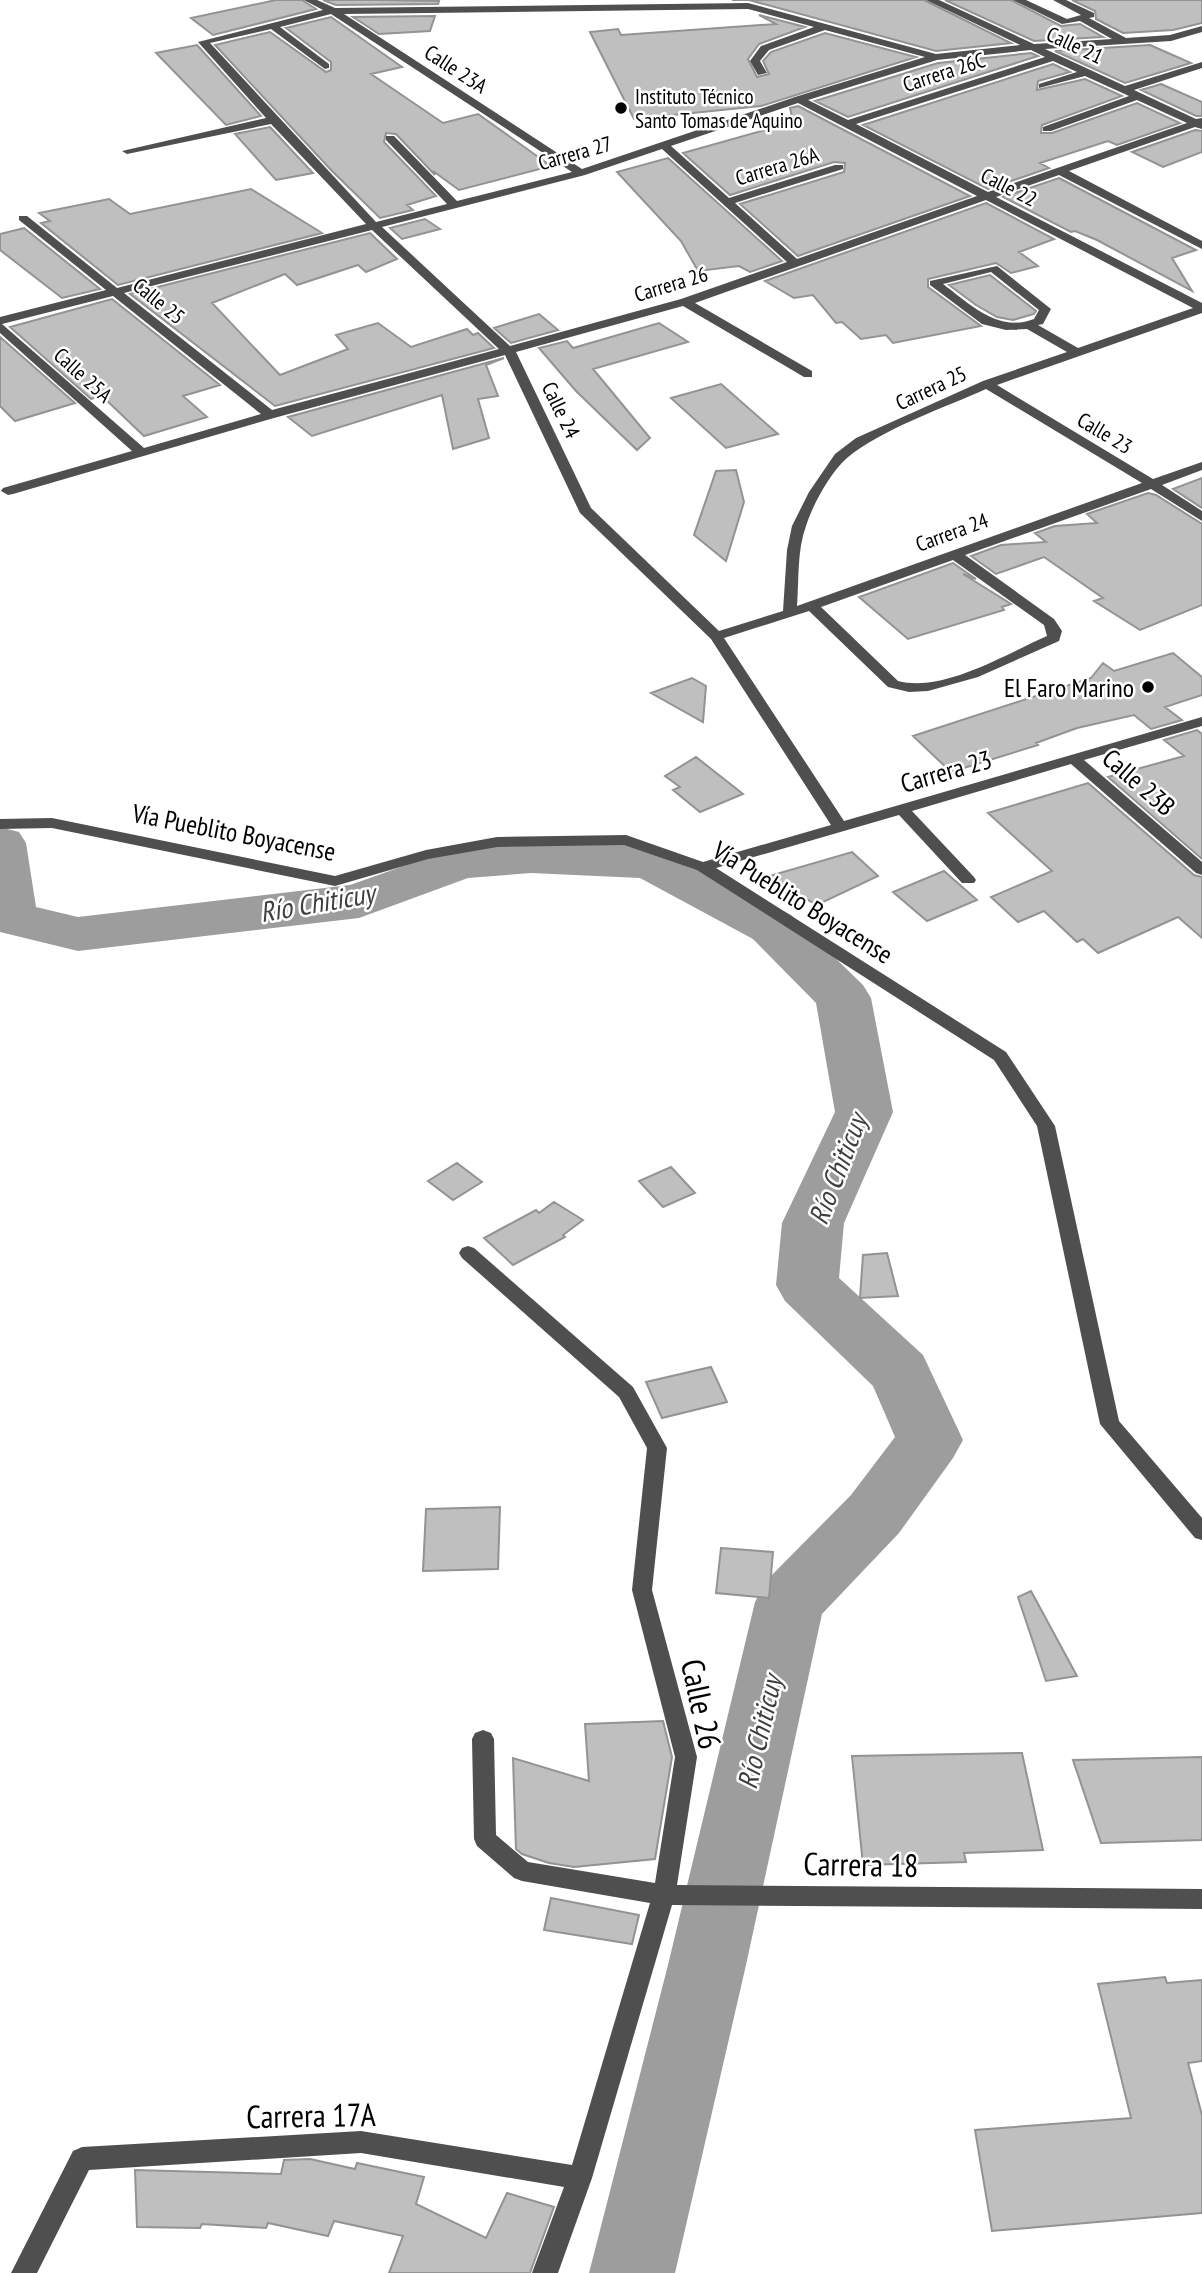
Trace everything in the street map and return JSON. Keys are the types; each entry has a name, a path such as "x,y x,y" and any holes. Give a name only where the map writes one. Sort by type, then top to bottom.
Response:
{"street":[{"name":"Calle 23A","path":"309,0 328,9 581,173"},
{"path":"272,25 328,9 348,0"},
{"path":"748,6 768,0"},
{"name":"Calle 21","path":"931,0 1200,123"},
{"path":"1018,0 1066,22 1085,17"},
{"path":"1058,0 1124,41"},
{"path":"328,9 499,4 748,6 821,28 936,57"},
{"path":"272,25 325,66"},
{"name":"Calle 24","path":"272,25 204,42 273,120 373,225 509,351 585,510 716,636 840,827"},
{"path":"762,73 755,61 765,48 821,28"},
{"name":"Carrera 27","path":"0,321 581,173 799,99 936,57 1032,47 1171,38 1202,29"},
{"name":"Carrera 26C","path":"846,124 1054,57"},
{"path":"1125,90 1202,65"},
{"path":"1043,86 1086,72"},
{"path":"1047,130 1138,96"},
{"name":"Calle 22","path":"799,99 1202,309"},
{"path":"127,151 273,120"},
{"name":"Carrera 26","path":"8,491 270,415 685,302 1200,123"},
{"path":"390,138 456,205"},
{"path":"665,146 796,264"},
{"name":"Carrera 26A","path":"727,202 839,167"},
{"path":"1060,171 1202,246"},
{"name":"Calle 25","path":"23,218 270,415"},
{"path":"1029,325 1040,321 1045,309 993,268 934,284 986,321 1006,326 1029,325 1077,353"},
{"path":"685,302 808,373"},
{"name":"Carrera 25","path":"790,613 794,550 799,526 816,492 840,457 861,441 987,384 1202,309"},
{"name":"Calle 25A","path":"0,327 141,452"},
{"name":"Calle 23","path":"987,384 1202,517"},
{"name":"Carrera 24","path":"716,636 811,606 1202,466"},
{"path":"811,606 893,684 904,690 939,687 1054,638 1055,631 1049,622 954,554"},
{"name":"Carrera 23","path":"703,867 1202,721"},
{"name":"Calle 23B","path":"1074,758 1202,870"},
{"path":"902,809 968,880"},
{"name":"Vía Pueblito Boyacense","path":"7,824 52,823 335,881 426,855 497,842 626,840 703,867 1000,1056 1046,1126 1110,1424 1202,1532"},
{"name":"Calle 26","path":"468,1253 626,1392 657,1448 642,1590 686,1757 664,1895 580,2178 545,2273"},
{"name":"Carrera 18","path":"483,1739 485,1839 522,1871 664,1895 1202,1899"},
{"name":"Carrera 17A","path":"23,2273 82,2159 361,2142 580,2178"}],"building":[{"path":"276,0 302,0 316,9 213,35 191,18"},
{"path":"323,0 439,1 438,4 336,5"},
{"path":"749,0 924,0 1011,43 936,51"},
{"path":"945,0 1011,0 1061,26 1080,24 1103,37 1034,41"},
{"path":"1072,0 1202,0 1202,23 1173,30 1123,33 1096,19 1095,11"},
{"path":"759,15 805,27 759,44 748,59 757,77 769,74 763,61 771,52 825,33 916,57 761,106 634,119 590,32 618,29 621,35 776,24"},
{"path":"435,16 430,31 379,34 353,17"},
{"path":"331,17 402,67 371,74 443,123 478,114 551,166 459,190 433,171 435,175 396,134 386,133 384,142 436,196 407,205 413,210 380,218 332,171 215,45 270,32 326,72 331,70 331,62 286,28"},
{"path":"197,45 261,116 226,125 156,53"},
{"path":"1150,45 1191,63 1125,83 1055,51"},
{"path":"1031,53 1038,56 848,117 815,101 938,63"},
{"path":"1053,64 1070,72 1038,81 1037,90 1085,79 1122,96 1042,125 1041,133 1052,133 1137,103 1180,123 1117,145 1108,141 1040,163 1049,168 988,189 863,125"},
{"path":"1161,84 1202,102 1202,116 1196,116 1141,90"},
{"path":"798,106 970,196 798,256 740,204 844,172 845,163 834,162 730,195 683,153 793,122 790,108"},
{"path":"270,127 313,173 276,180 235,134"},
{"path":"1195,130 1202,131 1202,152 1163,167 1132,152"},
{"path":"668,158 782,261 750,272 739,266 698,271 681,241 617,172"},
{"path":"1059,178 1196,250 1172,258 1192,291 1097,240 1075,231 1071,232 1003,197"},
{"path":"251,189 322,233 118,285 41,223 50,221 39,213 109,199 130,214"},
{"path":"986,203 1054,239 1019,252 1038,266 1011,273 996,263 928,279 928,287 981,326 893,343 886,335 861,339 842,322 836,323 813,295 794,298 765,281"},
{"path":"425,219 440,229 402,239 390,228"},
{"path":"24,228 100,289 62,298 0,250 0,234"},
{"path":"370,233 397,259 366,272 358,265 297,285 285,274 212,303 280,375 348,349 336,335 378,323 411,347 467,329 473,335 478,333 494,348 275,406 130,294"},
{"path":"990,275 1036,311 1034,314 1013,320 997,317 949,285"},
{"path":"112,299 220,385 183,396 207,417 144,436 102,396 91,399 10,327"},
{"path":"539,314 558,330 511,343 494,328"},
{"path":"659,323 688,342 593,369 650,438 637,450 576,391 539,348 567,341 573,348"},
{"path":"0,337 75,403 15,421 0,406"},
{"path":"504,358 486,365 498,396 478,399 489,438 453,449 442,395 312,436 288,417"},
{"path":"721,384 778,434 726,448 671,398"},
{"path":"736,470 744,502 726,561 694,535 716,471"},
{"path":"1202,478 1202,508 1173,489"},
{"path":"1148,493 1156,495 1202,524 1202,605 1140,630 1094,601 1103,598 1044,557 996,574 971,556 1001,545 1046,542 1035,533 1055,526 1097,523 1087,514"},
{"path":"953,563 976,579 963,574 1011,604 1002,607 1004,610 908,639 859,597"},
{"path":"1173,653 1202,677 1202,695 1165,707 1182,720 1151,729 1134,715 1077,728 1036,743 1038,745 951,772 913,736 1091,678 1103,663 1114,671"},
{"path":"692,678 706,686 703,722 651,693"},
{"path":"1197,730 1202,734 1202,859 1108,777 1184,756 1164,740"},
{"path":"696,757 743,794 700,812 673,790 680,787 665,776"},
{"path":"1088,783 1194,875 1202,877 1202,938 1178,917 1098,953 1083,939 1077,942 1044,911 1018,922 991,897 1052,871 988,813"},
{"path":"852,852 878,876 817,905 766,877"},
{"path":"944,871 977,900 927,921 893,892"},
{"path":"457,1163 482,1182 453,1200 428,1181"},
{"path":"671,1167 695,1193 663,1207 639,1181"},
{"path":"554,1202 583,1220 563,1235 565,1237 513,1265 484,1238 536,1210 539,1213"},
{"path":"887,1253 898,1296 860,1298 863,1255"},
{"path":"711,1367 727,1402 662,1418 646,1382"},
{"path":"500,1507 498,1569 423,1571 426,1509"},
{"path":"721,1548 773,1552 769,1598 716,1593"},
{"path":"1031,1591 1077,1676 1046,1681 1018,1597"},
{"path":"663,1721 672,1757 655,1859 574,1867 549,1863 522,1854 516,1849 513,1758 589,1781 585,1724"},
{"path":"1022,1753 1043,1850 964,1853 966,1862 863,1865 852,1756"},
{"path":"1202,1757 1202,1840 1101,1843 1073,1760"},
{"path":"551,1898 639,1915 632,1944 544,1930"},
{"path":"1165,1977 1167,1983 1202,1980 1202,2061 1188,2063 1202,2115 1202,2213 992,2231 975,2130 1131,2118 1098,1984"},
{"path":"310,2159 355,2169 357,2163 424,2177 416,2204 486,2238 507,2193 554,2207 530,2273 389,2273 403,2236 334,2221 328,2236 268,2223 266,2228 202,2224 200,2228 137,2227 135,2170 281,2174 284,2160"}],"waterway":[{"name":"Río Chiticuy","path":"0,843 10,918 78,934 359,901 460,862 531,857 651,862 772,927 843,998 864,1112 813,1223 807,1285 900,1372 930,1440 875,1514 790,1602 707,1965 632,2273"}],"place":[{"name":"Instituto Técnico Santo Tomas de Aquino","path":"621,108"},
{"name":"El Faro Marino","path":"1148,687"}]}
